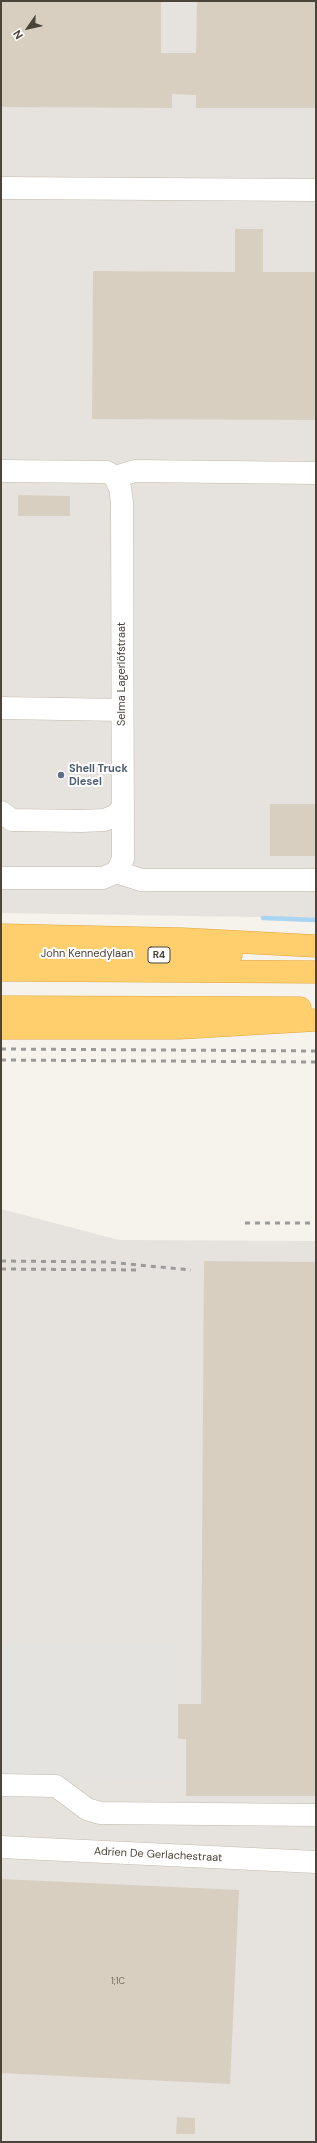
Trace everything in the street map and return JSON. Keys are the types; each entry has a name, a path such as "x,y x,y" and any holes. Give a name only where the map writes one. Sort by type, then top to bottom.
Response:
{"highway":[{"path":"1,935 182,939 316,946"},
{"name":"John Kennedylaan","path":"1,954 316,956"},
{"name":"John Kennedylaan","path":"1,970 316,972"},
{"path":"1,1007 316,1008"},
{"path":"1,1028 179,1028 316,1020"}],"street":[{"path":"1,188 316,190"},
{"path":"1,471 99,471 107,472 115,477 135,471 316,473"},
{"name":"Selma Lagerlöfstraat","path":"115,477 120,488 122,502 123,859 117,872"},
{"path":"1,708 122,710"},
{"path":"1,812 12,820 82,821 104,820 115,816 122,809"},
{"path":"1,878 104,878 117,872 141,880 316,880"},
{"path":"1,1785 56,1786 87,1809 100,1813 316,1816"},
{"name":"Adrien De Gerlachestraat","path":"1,1847 316,1862"}],"shaded area":[{"path":"1,1 316,1 316,918 1,913"},
{"path":"1,1209 119,1240 316,1241 316,2142 1,2142"},
{"path":"1,1643 176,1644 175,1779 1,1778"}],"building":[{"path":"1,1 161,1 161,53 196,53 197,1 316,1 316,108 196,108 196,95 172,94 172,108 1,107"},
{"path":"235,229 263,229 263,272 316,272 316,420 92,419 93,271 235,272"},
{"path":"18,495 70,496 70,516 18,516"},
{"path":"270,804 316,804 316,856 270,856"},
{"path":"204,1261 316,1262 316,1796 186,1796 186,1739 178,1739 178,1704 201,1704"},
{"path":"1,1879 239,1890 230,2084 1,2073"},
{"path":"177,2117 195,2118 195,2134 176,2134"}],"waterway":[{"path":"263,918 316,920"}],"railway":[{"path":"1,1049 316,1051"},
{"path":"1,1060 316,1062"},
{"path":"245,1223 316,1223"},
{"path":"1,1261 107,1262 191,1270"},
{"path":"1,1269 139,1270"}],"place":[{"name":"Shell Truck Diesel","path":"61,775"}]}
